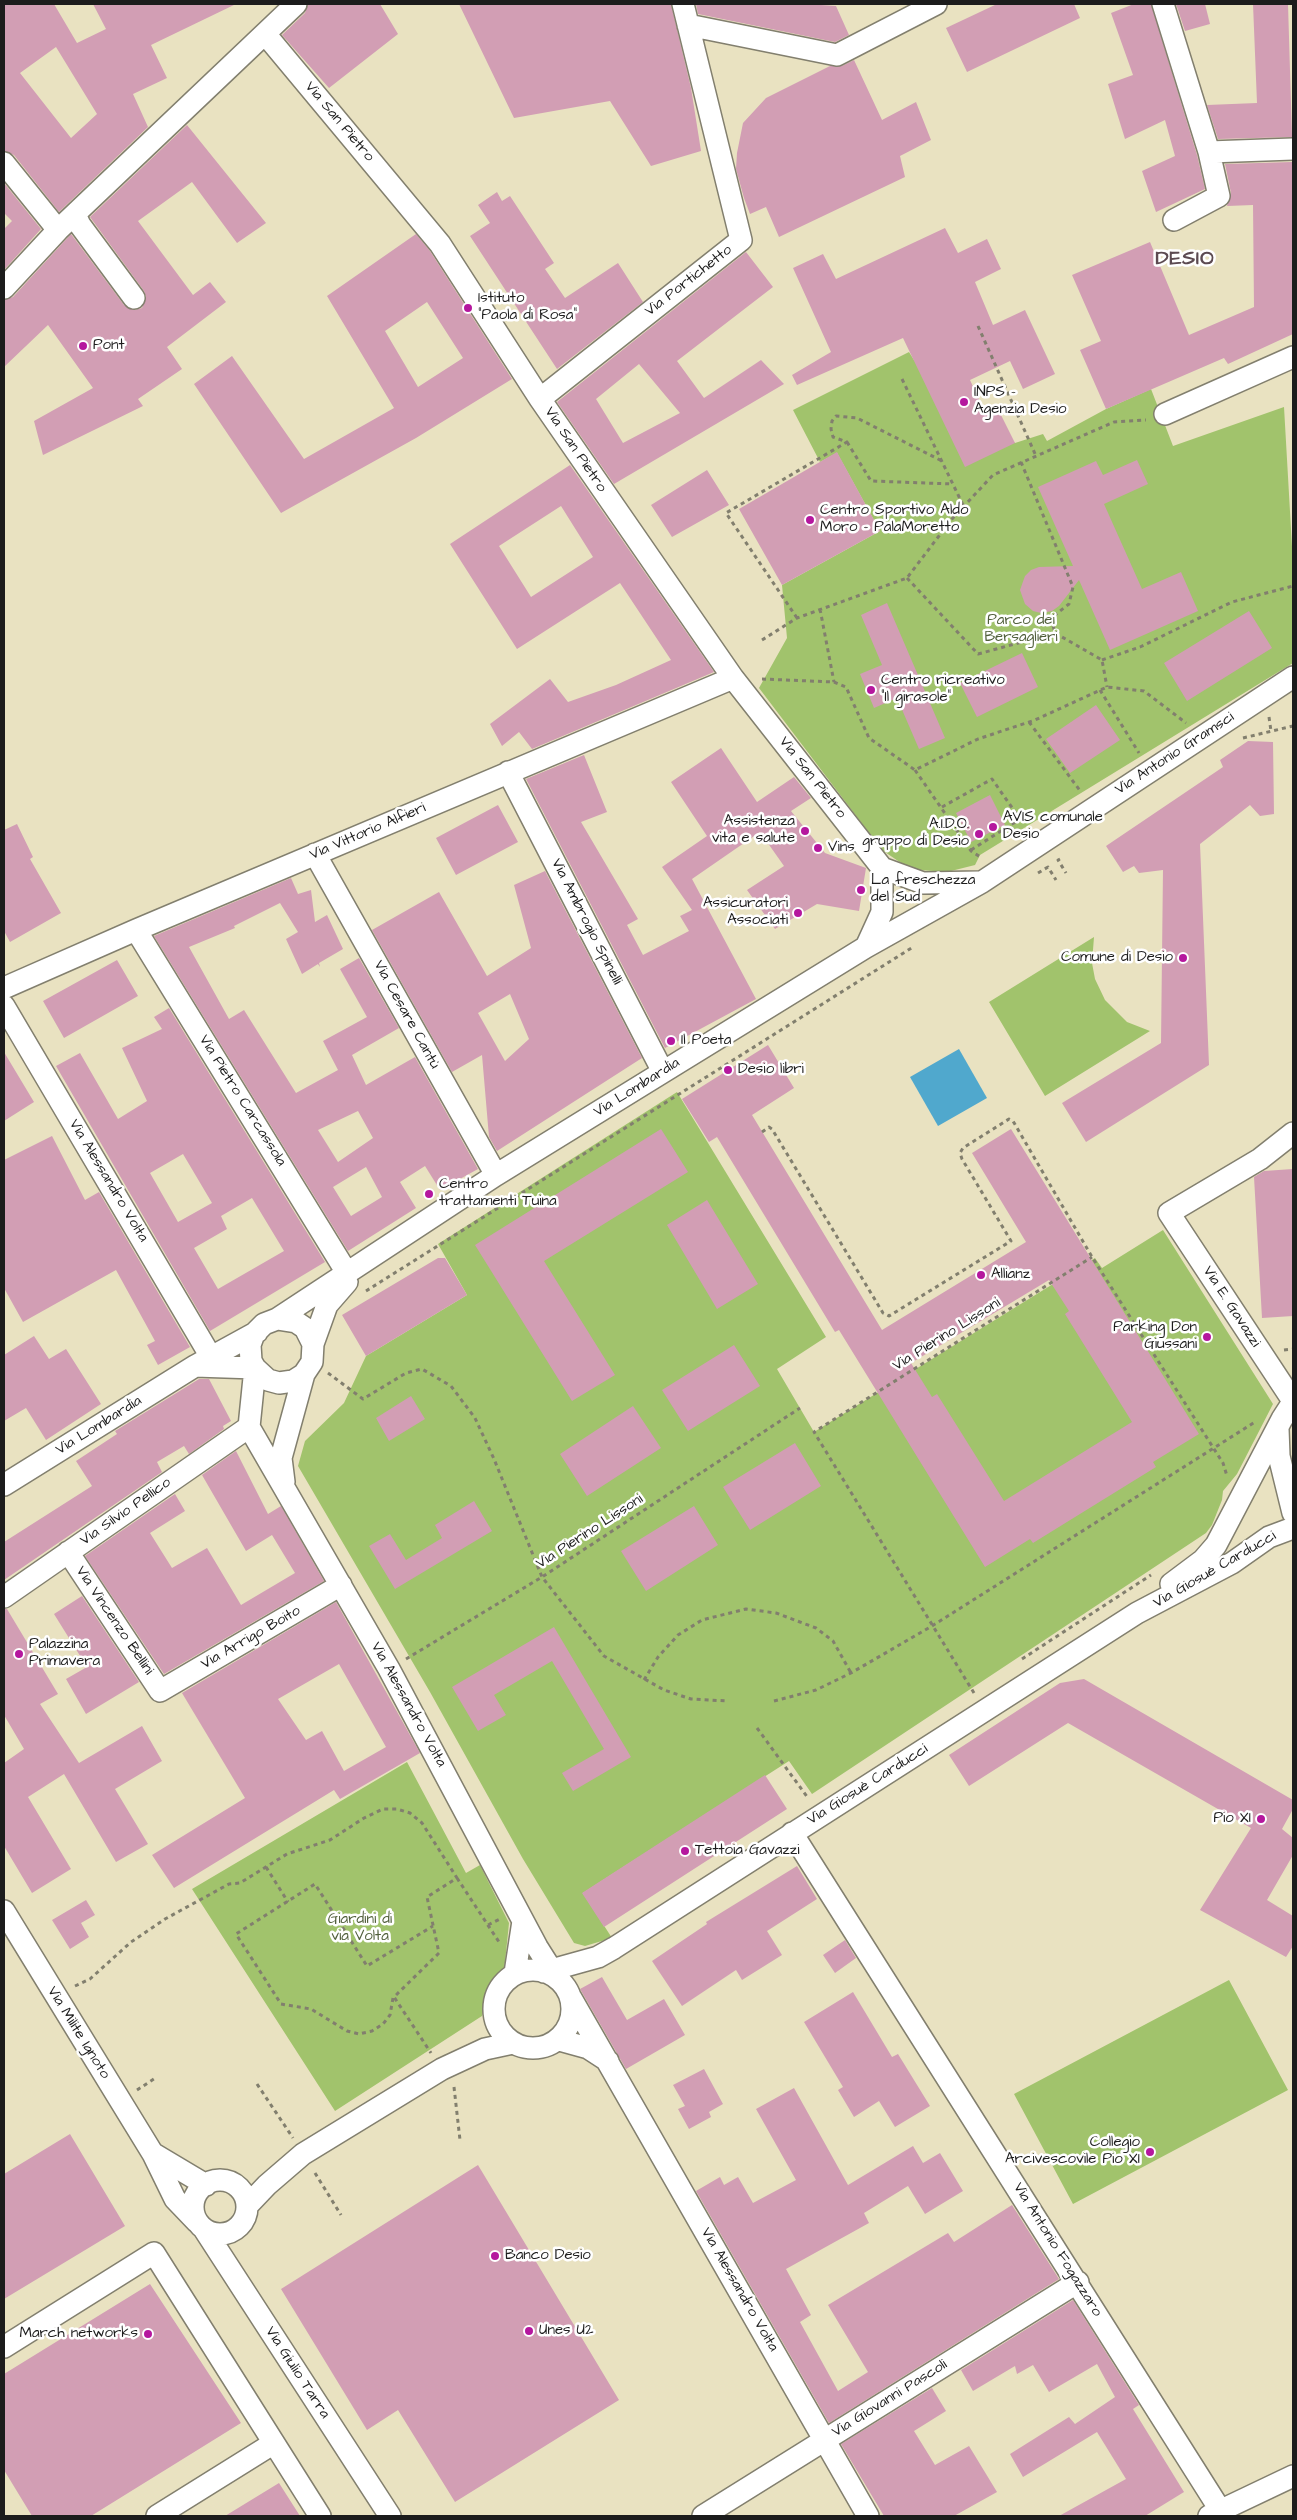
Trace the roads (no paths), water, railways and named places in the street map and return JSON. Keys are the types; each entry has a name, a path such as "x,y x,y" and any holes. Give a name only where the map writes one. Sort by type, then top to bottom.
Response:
{"street":[{"path":"4,288 58,230 266,34 295,4"},
{"name":"Via Portichetto","path":"540,399 741,240 683,4"},
{"path":"688,25 837,55 936,4"},
{"path":"1163,4 1210,152 1219,196 1174,220"},
{"name":"Via San Pietro","path":"266,34 440,244 540,399 733,678 882,868"},
{"path":"1210,152 1293,149"},
{"path":"4,163 58,230"},
{"path":"75,214 80,225 134,298"},
{"path":"1165,414 1293,357"},
{"name":"Via Antonio Gramsci","path":"987,879 1293,677"},
{"name":"Via Vittorio Alfieri","path":"4,988 136,930 733,678"},
{"name":"Via Ambrogio Spinelli","path":"508,772 664,1072"},
{"name":"Via Cesare Cantù","path":"315,854 496,1175"},
{"path":"866,947 882,912 882,868 923,883 987,879"},
{"name":"Via Lombardia","path":"4,1485 203,1362 257,1332 264,1324 277,1319 496,1175 866,947 987,879"},
{"name":"Via Pietro Carcassola","path":"136,930 347,1273"},
{"name":"Via Alessandro Volta","path":"4,1006 203,1362"},
{"name":"Via E. Gavazzi","path":"1278,1428 1293,1402 1169,1213 1260,1159 1293,1133"},
{"name":"Via Lombardia","path":"310,1360 327,1306 334,1296 374,1255"},
{"path":"257,1332 250,1346 251,1361 255,1368 268,1380 279,1383 293,1381 310,1360 305,1328 296,1322 277,1319"},
{"name":"Via Alessandro Volta","path":"285,1493 281,1458 310,1360"},
{"path":"203,1362 255,1368"},
{"path":"249,1427 255,1368"},
{"name":"Via Alessandro Volta","path":"249,1427 285,1493 389,1668 537,1947 610,2063 868,2516"},
{"name":"Via Silvio Pellico","path":"4,1597 249,1427"},
{"path":"1278,1428 1279,1456 1293,1513"},
{"name":"Via Giosuè Carducci","path":"1137,1613 1204,1560 1216,1544 1278,1428"},
{"name":"Via Giosuè Carducci","path":"558,1982 1137,1613 1232,1563 1269,1537 1293,1528"},
{"name":"Via Vincenzo Bellini","path":"68,1552 160,1690"},
{"name":"Via Arrigo Boito","path":"160,1690 341,1586"},
{"name":"Via Antonio Fogazzaro","path":"792,1834 1078,2282 1218,2514"},
{"name":"Via Milite Ignoto","path":"4,1912 128,2095 175,2199 200,2225"},
{"path":"515,1973 523,1920"},
{"path":"536,1970 558,1982 573,2008 570,2023 559,2040 550,2045 534,2049 513,2043 499,2030 494,2014 495,1998 504,1983 515,1973 536,1970"},
{"path":"232,2183 250,2179 298,2158 442,2069 475,2046 497,2024"},
{"name":"Via Alessandro Volta","path":"559,2040 588,2048 610,2063"},
{"path":"442,2069 485,2049 513,2043"},
{"name":"Via Milite Ignoto","path":"154,2154 206,2184"},
{"path":"247,2206 298,2158"},
{"path":"224,2180 232,2183 242,2193 247,2206 244,2222 230,2233 212,2233 200,2225 194,2214 195,2198 206,2184 224,2180"},
{"name":"Via Giulio Tarra","path":"200,2225 390,2516"},
{"path":"4,2346 154,2253 320,2516"},
{"name":"Via Giovanni Pascoli","path":"703,2516 1078,2282"},
{"path":"157,2516 274,2443"},
{"path":"1218,2514 1293,2476"}],"water":[{"path":"959,1049 987,1098 938,1126 910,1077"}],"place":[{"name":"Istituto \"Paola di Rosa\"","path":"468,308"},
{"name":"Pont","path":"83,346"},
{"name":"INPS - Agenzia Desio","path":"964,402"},
{"name":"Centro Sportivo Aldo Moro - PalaMoretto","path":"810,520"},
{"name":"Centro ricreativo \"Il girasole\"","path":"871,690"},
{"name":"AVIS comunale Desio","path":"993,827"},
{"name":"Assistenza vita e salute","path":"805,831"},
{"name":"A.I.D.O. gruppo di Desio","path":"979,834"},
{"name":"Vins","path":"818,848"},
{"name":"La freschezza del Sud","path":"861,890"},
{"name":"Assicuratori Associati","path":"798,913"},
{"name":"Comune di Desio","path":"1183,958"},
{"name":"Il Poeta","path":"671,1041"},
{"name":"Desio libri","path":"728,1070"},
{"name":"Centro trattamenti Tuina","path":"429,1194"},
{"name":"Allianz","path":"981,1275"},
{"name":"Parking Don Giussani","path":"1207,1337"},
{"name":"Palazzina Primavera","path":"19,1654"},
{"name":"Pio XI","path":"1261,1819"},
{"name":"Tettoia Gavazzi","path":"685,1851"},
{"name":"Collegio Arcivescovile Pio XI","path":"1150,2152"},
{"name":"Banco Desio","path":"495,2256"},
{"name":"Unes U2","path":"529,2331"},
{"name":"March networks","path":"148,2334"}],"district":[{"name":"DESIO","path":"1185,260"}],"park label":[{"name":"Parco dei Bersaglieri","path":"1021,630"},
{"name":"Giardini di via Volta","path":"360,1928"}]}
